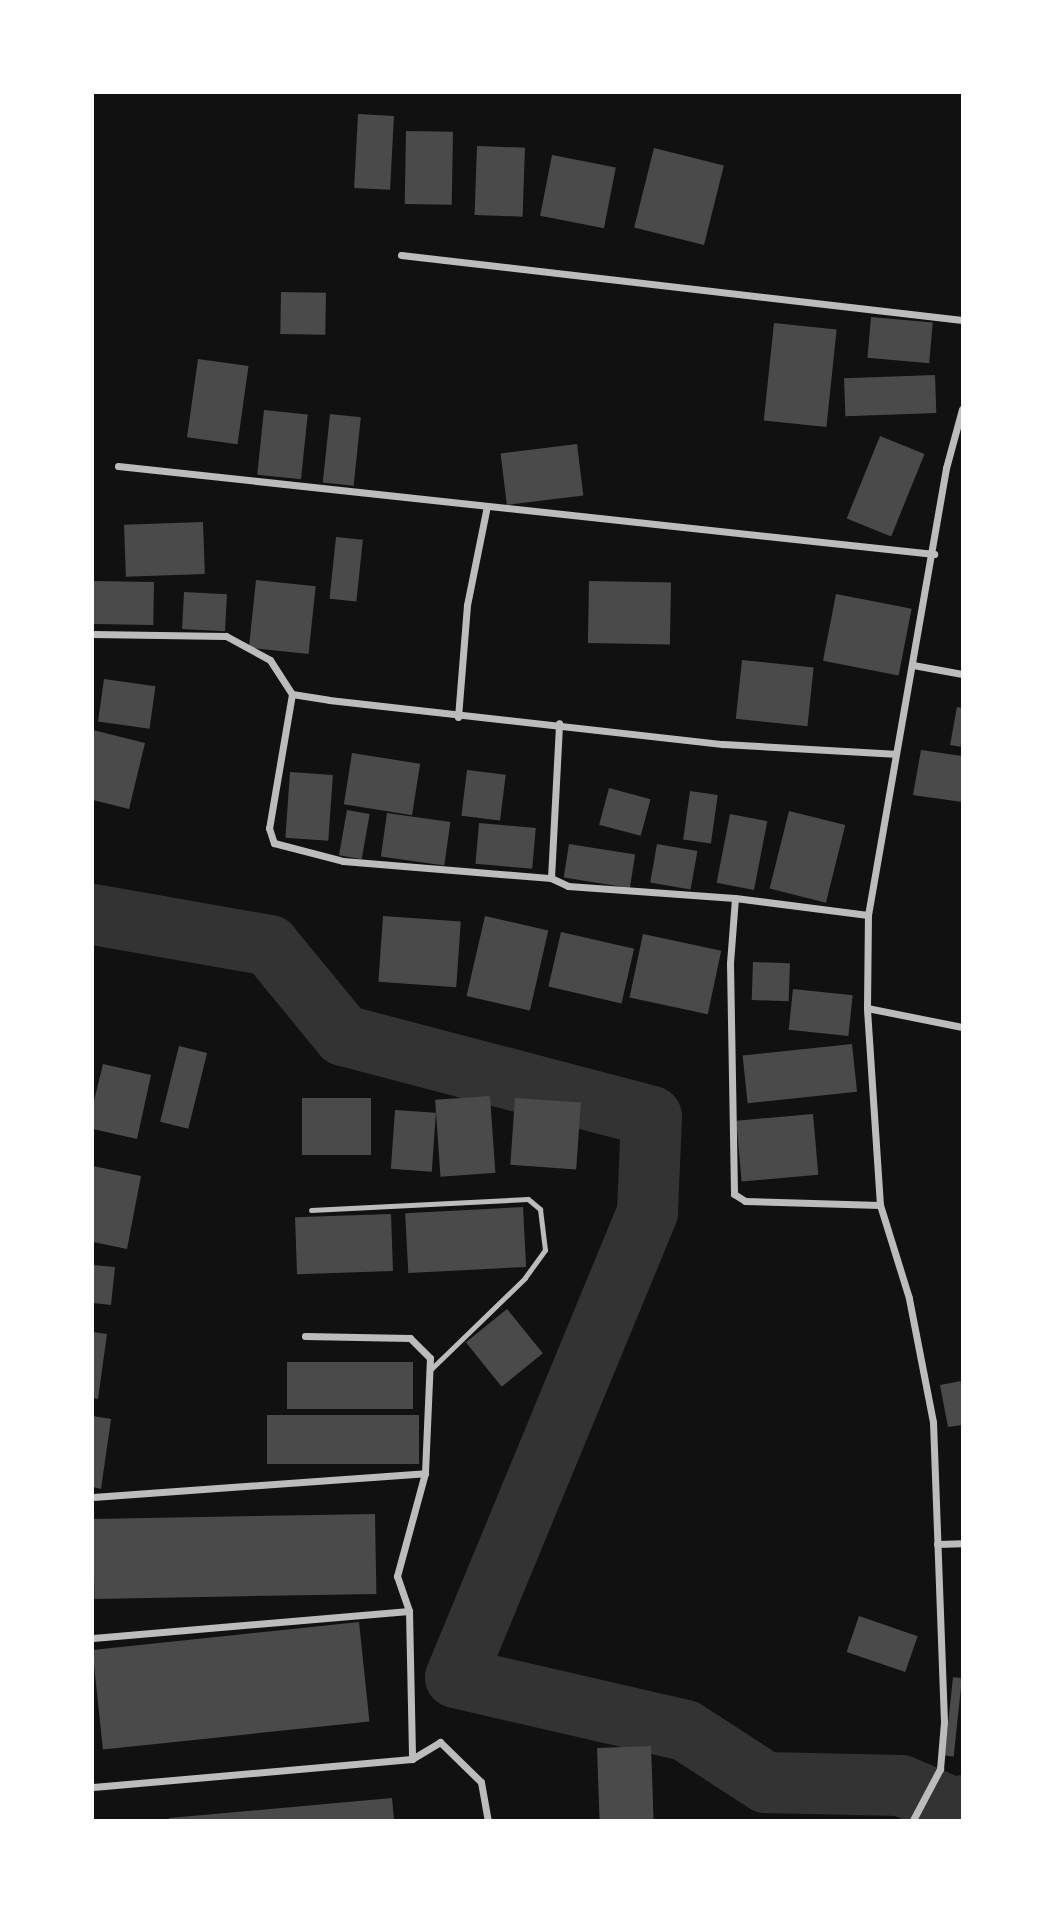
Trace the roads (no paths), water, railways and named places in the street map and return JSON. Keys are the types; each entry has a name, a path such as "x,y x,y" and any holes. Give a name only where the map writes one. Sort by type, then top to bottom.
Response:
{"street":[{"path":"401,255 962,320"},
{"path":"913,1820 940,1769 944,1722 933,1422 909,1298 880,1205 867,1008 868,915 894,754 934,554 946,468 960,430 962,409"},
{"path":"118,466 934,554"},
{"path":"458,717 467,606 487,506"},
{"path":"93,634 226,636 270,660 292,694 269,828 274,843 343,861 551,878 568,886 735,898 868,915"},
{"path":"913,665 962,674"},
{"path":"292,694 458,717 559,723 723,744 894,754"},
{"path":"551,878 559,723"},
{"path":"735,898 730,963 734,1194 745,1201 880,1205"},
{"path":"867,1008 962,1027"},
{"path":"305,1336 410,1338 430,1358 425,1472 397,1576 409,1611 412,1759"},
{"path":"93,1496 425,1472"},
{"path":"937,1544 962,1543"},
{"path":"93,1638 409,1611"},
{"path":"93,1787 412,1759 440,1742 481,1782 488,1820"}],"lane":[{"path":"311,1210 528,1199 540,1209 545,1250 525,1278 429,1371"}],"waterway":[{"path":"93,914 269,945 343,1035 651,1116 647,1212 455,1677 685,1730 765,1782 901,1785 952,1807 962,1805"}]}
